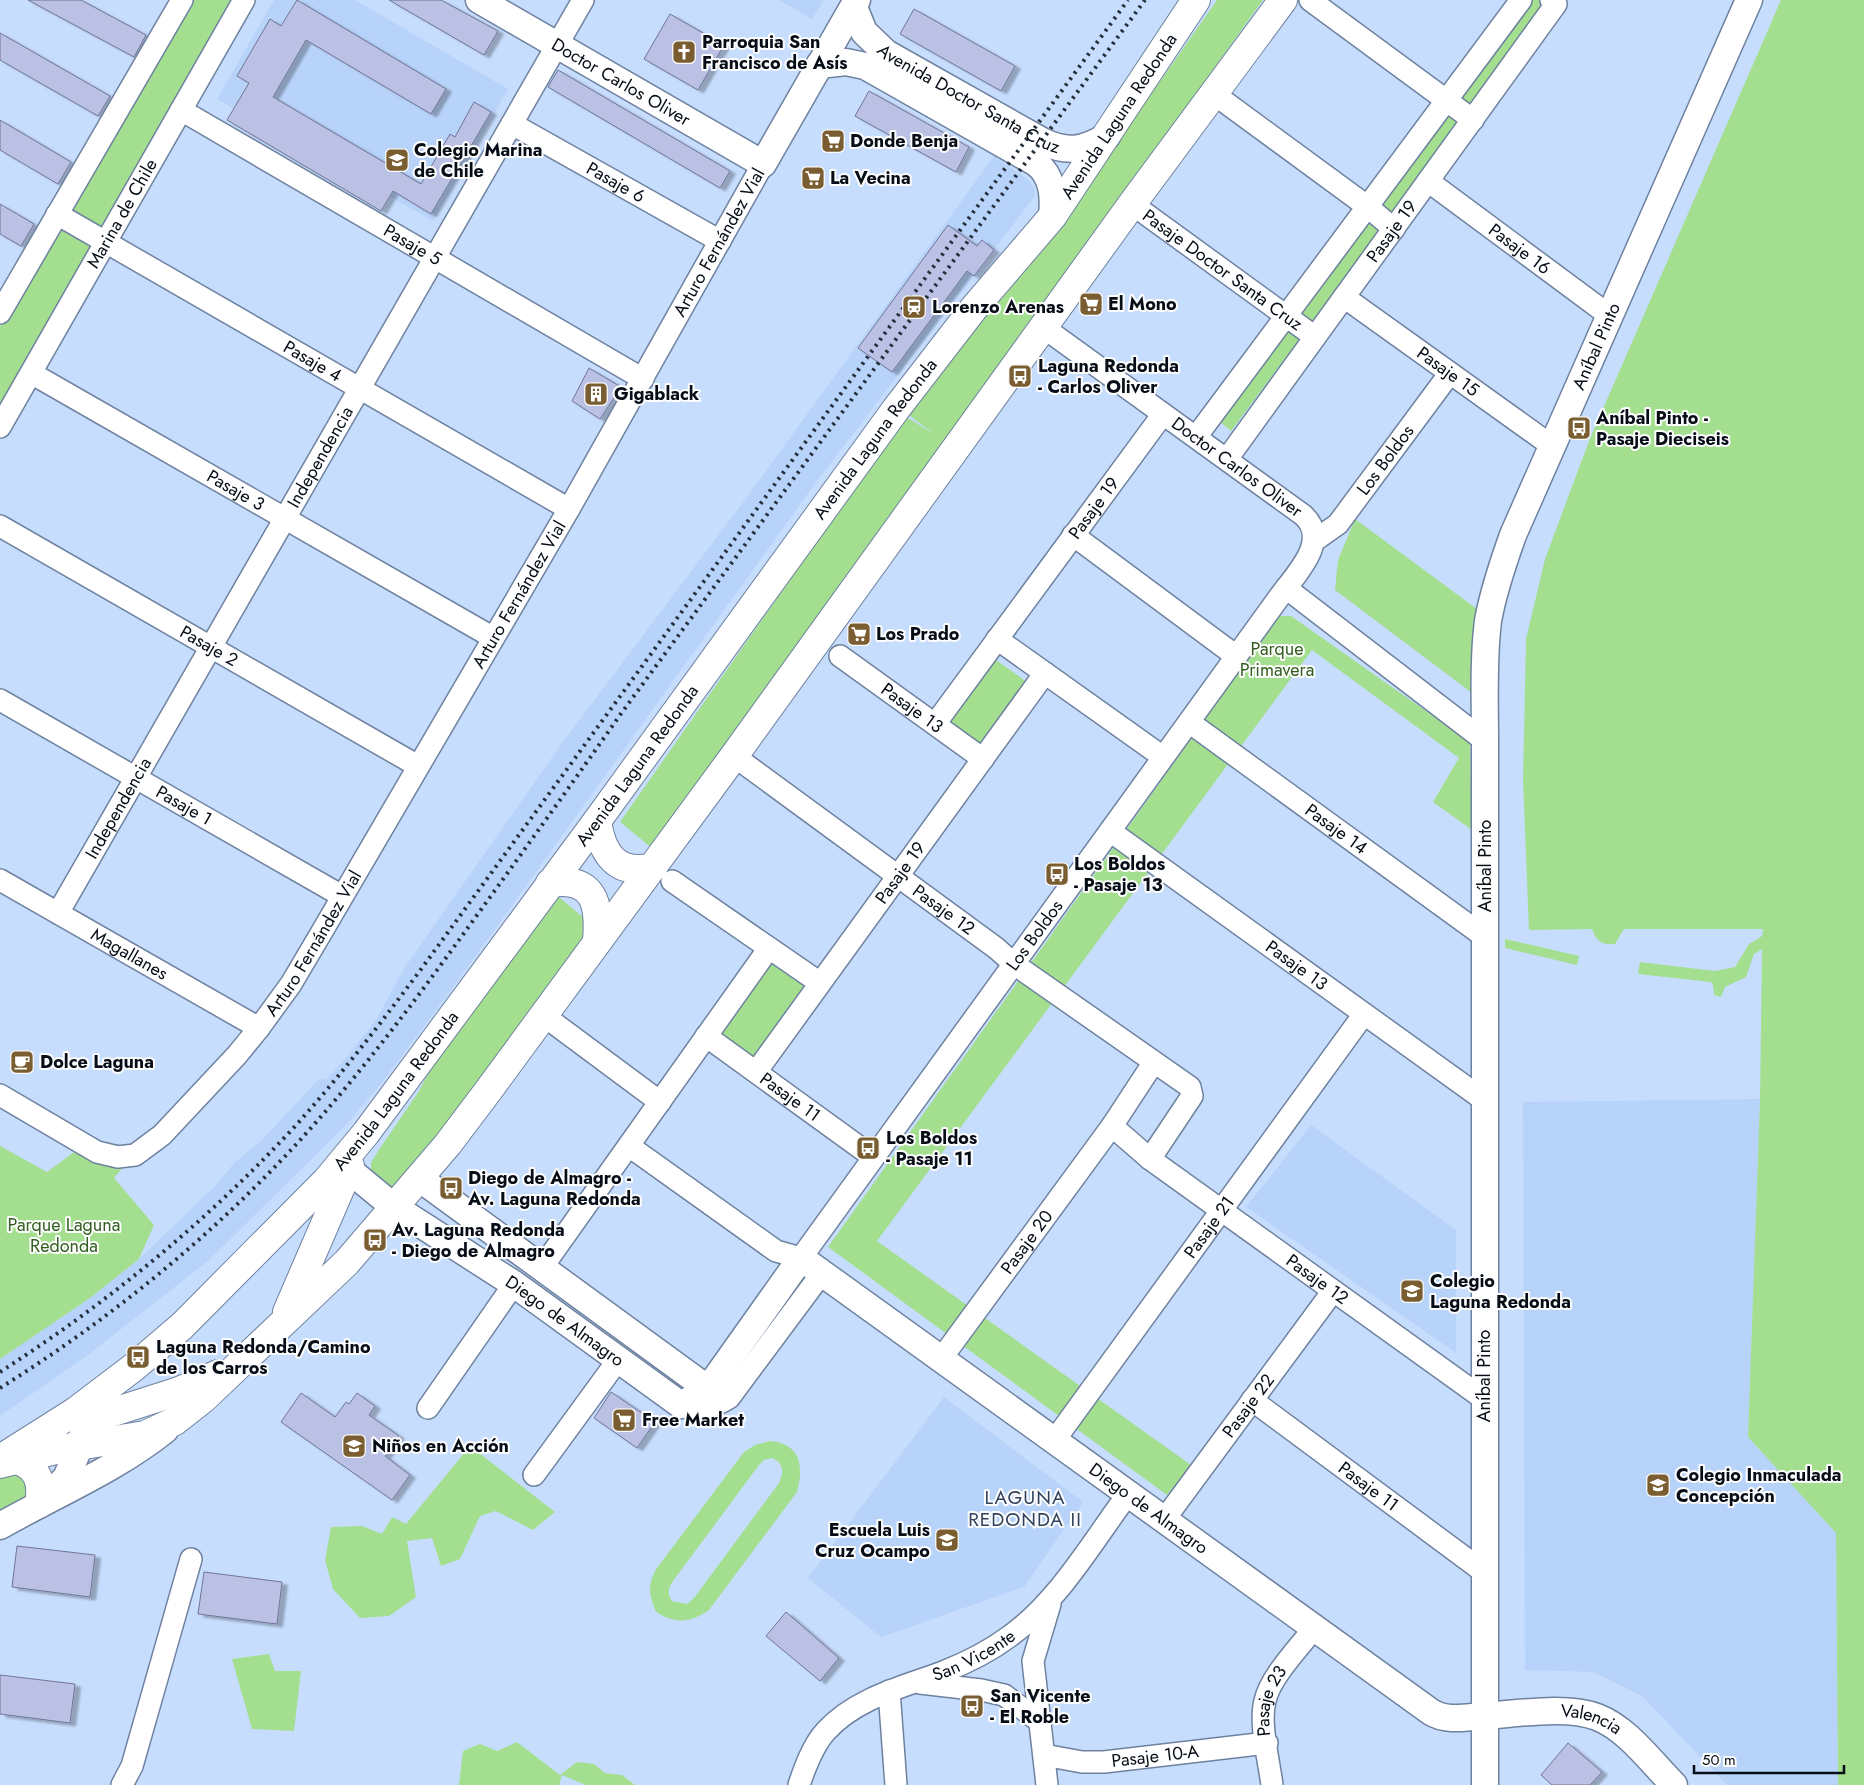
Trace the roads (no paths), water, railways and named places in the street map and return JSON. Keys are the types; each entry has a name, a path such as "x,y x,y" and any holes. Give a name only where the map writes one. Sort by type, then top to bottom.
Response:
{"main road":[{"name":"Avenida Laguna Redonda","path":"5,1461 134,1367 182,1326 321,1187 366,1133 597,821 896,409 974,308 1052,217 1196,0"},
{"path":"5,1461 145,1435 175,1421 204,1399 340,1269 468,1118 597,942 663,874 734,756 1132,204 1282,0"},
{"path":"597,821 600,839 605,850 618,864 638,870 663,874"},
{"path":"550,883 572,883 590,892 598,910 597,942"},
{"path":"277,1328 298,1290 348,1169 366,1133"},
{"path":"80,1446 86,1429 101,1416 195,1386 243,1360"},
{"path":"5,1461 28,1465 38,1474 41,1485 39,1504"}],"street":[{"path":"0,313 182,0"},
{"name":"Marina de Chile","path":"0,427 244,0"},
{"name":"Doctor Carlos Oliver","path":"479,0 763,164"},
{"name":"Independencia","path":"58,913 583,0"},
{"path":"1310,0 1473,120"},
{"name":"Pasaje 19","path":"1196,437 1521,0"},
{"name":"Aníbal Pinto","path":"1485,1785 1485,741 1486,654 1493,599 1513,535 1749,0"},
{"name":"Pasaje 19","path":"1226,459 1473,120 1554,2"},
{"name":"Avenida Doctor Santa Cruz","path":"856,3 864,32 886,53 1042,141 1062,149 1073,150 1090,146 1107,136"},
{"name":"Arturo Fernández Vial","path":"0,1095 98,1152 118,1158 135,1155 162,1135 237,1055 259,1028 291,984 492,637 569,509 819,65 856,3"},
{"name":"Avenida Doctor Santa Cruz","path":"819,65 846,62 865,66 1036,163 1042,167 1050,183 1053,206 1052,217"},
{"path":"1214,94 1368,207 1394,229"},
{"name":"Pasaje 5","path":"181,110 643,378"},
{"name":"Pasaje 6","path":"512,124 720,242"},
{"name":"Pasaje 16","path":"1428,181 1610,316"},
{"name":"Pasaje Doctor Santa Cruz","path":"1132,204 1288,315 1315,337"},
{"name":"Pasaje 4","path":"57,214 569,509"},
{"name":"Pasaje 15","path":"1344,297 1552,446"},
{"name":"Doctor Carlos Oliver","path":"1044,327 1309,520 1313,527 1314,541"},
{"name":"Los Boldos","path":"1314,541 1338,524 1450,372"},
{"name":"Pasaje 3","path":"31,373 492,637"},
{"name":"Pasaje 19","path":"935,724 1163,414"},
{"name":"Pasaje 2","path":"0,526 418,766"},
{"path":"1073,535 1236,656"},
{"path":"1314,541 1310,553 1286,588 1485,741"},
{"name":"Los Boldos","path":"800,1258 1286,588"},
{"path":"997,639 1163,757"},
{"name":"Pasaje 13","path":"840,656 983,759"},
{"name":"Pasaje 19","path":"756,1072 1045,673"},
{"name":"Pasaje 1","path":"0,700 342,896"},
{"name":"Pasaje 14","path":"1189,722 1485,937"},
{"name":"Pasaje 12","path":"734,756 898,875 996,948 1014,964 1190,1087 1192,1096 1150,1159"},
{"name":"Pasaje 13","path":"1110,831 1484,1100"},
{"path":"663,874 820,983"},
{"name":"Magallanes","path":"0,880 259,1028"},
{"path":"542,1269 769,948"},
{"name":"Pasaje 21","path":"1054,1440 1364,1014"},
{"path":"543,1016 660,1102"},
{"name":"Pasaje 11","path":"706,1036 874,1157"},
{"path":"1112,1126 1154,1062"},
{"name":"Pasaje 12","path":"1112,1126 1150,1159 1484,1399"},
{"name":"Pasaje 20","path":"941,1359 1112,1126"},
{"path":"628,1146 776,1251 800,1258 708,1388 681,1406"},
{"name":"Diego de Almagro","path":"348,1169 394,1207 514,1284 681,1406"},
{"name":"Diego de Almagro","path":"419,1178 708,1388"},
{"name":"Diego de Almagro","path":"800,1258 1437,1716 1452,1718 1484,1716"},
{"path":"681,1406 716,1407 729,1398 822,1273"},
{"path":"428,1408 514,1284"},
{"name":"Pasaje 22","path":"1164,1520 1333,1290"},
{"path":"534,1475 618,1360"},
{"name":"Pasaje 11","path":"1252,1400 1484,1572"},
{"path":"0,1526 39,1504 83,1484 129,1456 175,1421"},
{"path":"39,1504 66,1478 80,1446"},
{"name":"San Vicente","path":"799,1785 812,1751 825,1732 842,1716 889,1691 959,1666 994,1647 1024,1625 1054,1593 1128,1494"},
{"path":"122,1785 132,1766 191,1559"},
{"path":"1047,1785 1033,1661 1044,1617 1054,1593"},
{"name":"Pasaje 23","path":"1272,1785 1263,1712 1269,1689 1314,1628"},
{"path":"912,1682 982,1690 1004,1695 1039,1721"},
{"path":"889,1691 896,1785"},
{"name":"Valencia","path":"1484,1716 1579,1712 1597,1717 1626,1736 1674,1785"},
{"name":"Pasaje 10-A","path":"1044,1755 1082,1762 1104,1762 1267,1743"}],"railway":[{"path":"0,1372 119,1288 194,1226 230,1193 298,1123 345,1068 419,972 1128,0"},
{"path":"0,1388 86,1330 169,1266 283,1158 360,1070 441,965 620,715 1145,0"}],"place":[{"name":"Parroquia San Francisco de Asís","path":"684,52"},
{"name":"Donde Benja","path":"833,141"},
{"name":"Colegio Marina de Chile","path":"397,160"},
{"name":"La Vecina","path":"813,178"},
{"name":"El Mono","path":"1091,304"},
{"name":"Lorenzo Arenas","path":"914,307"},
{"name":"Laguna Redonda - Carlos Oliver","path":"1020,376"},
{"name":"Gigablack","path":"596,394"},
{"name":"Aníbal Pinto - Pasaje Dieciseis","path":"1579,428"},
{"name":"Los Prado","path":"859,634"},
{"name":"Los Boldos - Pasaje 13","path":"1057,874"},
{"name":"Dolce Laguna","path":"22,1062"},
{"name":"Los Boldos - Pasaje 11","path":"868,1148"},
{"name":"Diego de Almagro - Av. Laguna Redonda","path":"451,1188"},
{"name":"Av. Laguna Redonda - Diego de Almagro","path":"375,1240"},
{"name":"Colegio Laguna Redonda","path":"1412,1291"},
{"name":"Laguna Redonda/Camino de los Carros","path":"138,1357"},
{"name":"Free Market","path":"624,1420"},
{"name":"Niños en Acción","path":"354,1446"},
{"name":"Colegio Inmaculada Concepción","path":"1658,1485"},
{"name":"Escuela Luis Cruz Ocampo","path":"947,1540"},
{"name":"San Vicente - El Roble","path":"972,1706"}],"district":[{"name":"LAGUNA REDONDA II","path":"1025,1508"}],"park label":[{"name":"Parque Primavera","path":"1277,660"},
{"name":"Parque Laguna Redonda","path":"64,1235"}]}
